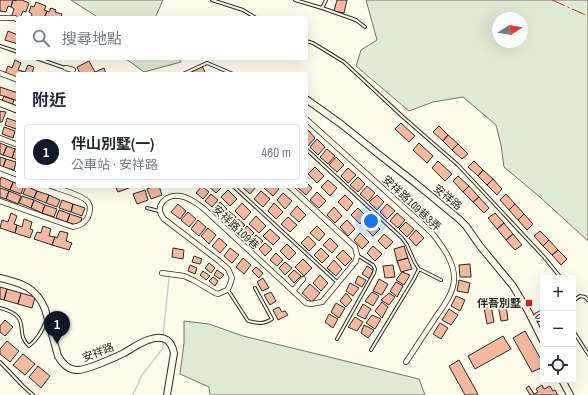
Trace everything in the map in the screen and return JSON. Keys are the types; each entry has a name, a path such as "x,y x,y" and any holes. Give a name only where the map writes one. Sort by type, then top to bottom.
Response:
{"street":[{"path":"0,18 16,20"},
{"path":"66,68 73,70"},
{"path":"0,73 16,79"},
{"name":"安祥路","path":"308,100 341,124 459,219 513,286 540,335"},
{"path":"0,103 16,109"},
{"name":"安祥路109巷3弄","path":"308,121 432,233 449,259 453,270 454,279 449,296 406,362"},
{"path":"0,138 16,144"},
{"path":"0,168 16,174"},
{"path":"0,201 73,227 78,226 85,221 90,208 88,202 82,197 56,188"},
{"path":"291,188 355,247 357,255"},
{"name":"安祥路109巷","path":"159,211 160,205 170,196 180,196 192,200 203,208 306,303 311,304 322,302 356,261 357,255"},
{"path":"159,211 160,215 164,219 228,269 232,278 228,289 218,294 184,276 162,273"},
{"name":"安祥路","path":"0,278 30,288 37,295 42,302 58,356 62,362 70,368 78,370 85,369 151,339 159,338 168,340 174,353 167,395"},
{"path":"293,291 303,279"},
{"path":"564,383 570,395"}],"lane":[{"path":"212,0 243,10 253,16"},
{"path":"295,0 356,20 365,27"},
{"path":"322,8 326,0"},
{"path":"308,42 344,62 403,117 458,165 544,257 559,275"},
{"path":"0,46 16,51"},
{"path":"42,60 66,68"},
{"path":"187,72 207,63 228,72"},
{"path":"308,151 402,238 419,269 441,280"},
{"path":"234,188 338,283"},
{"path":"147,208 159,211"},
{"path":"337,339 375,270 374,265 357,255"},
{"path":"371,350 419,269"},
{"path":"228,289 248,321 260,324 272,319 255,288"},
{"path":"576,299 580,296 585,297 588,300"},
{"path":"0,308 12,311 21,320 24,342 29,346 40,335 47,319"},
{"path":"532,319 540,312"},
{"path":"532,319 540,320"},
{"path":"576,335 588,354"},
{"path":"0,362 33,395"}],"green space":[{"path":"71,0 163,0 156,16 96,16"},
{"path":"366,0 588,0 588,241 504,167 496,125 463,97 433,102 409,111 356,66 361,50 377,40"},
{"path":"127,60 180,60 181,62 144,72"},
{"path":"184,321 209,324 243,336 419,379 425,395 210,395 209,387 180,374 184,343"}],"building":[{"path":"0,0 13,0 11,7 8,6 6,12 0,11"},
{"path":"13,0 22,0 29,3 26,12 23,11 21,16 12,15 14,9 11,7"},
{"path":"337,0 347,0 344,13 334,11"},
{"path":"36,2 46,6 44,10 47,11 45,16 32,16 32,14 29,12 31,6 34,7"},
{"path":"51,8 56,10 55,12 62,14 62,16 45,16 47,11 49,12"},
{"path":"8,31 16,34 16,43 5,40"},
{"path":"15,60 21,63 18,70 22,71 16,72 16,77 5,74 8,66 12,68"},
{"path":"89,61 95,72 79,72 77,67"},
{"path":"28,65 34,67 33,72 25,72"},
{"path":"202,66 205,72 192,72"},
{"path":"104,68 105,72 95,72"},
{"path":"0,87 16,92 16,100 0,95"},
{"path":"4,96 14,100 12,106 1,103"},
{"path":"0,111 6,112 2,122 0,122"},
{"path":"7,118 16,121 16,129 5,125"},
{"path":"401,123 415,136 409,142 395,129"},
{"path":"439,126 448,135 443,141 433,132"},
{"path":"4,127 15,131 13,138 2,134"},
{"path":"308,130 315,138 308,146"},
{"path":"448,135 458,144 452,150 443,141"},
{"path":"317,139 325,147 318,155 310,147"},
{"path":"0,143 7,146 3,155 0,154"},
{"path":"419,143 433,156 427,163 413,150"},
{"path":"458,144 468,154 462,159 452,150"},
{"path":"7,146 15,149 12,158 3,155"},
{"path":"15,149 16,149 16,159 12,158"},
{"path":"327,149 335,156 328,164 320,157"},
{"path":"0,157 6,159 3,167 0,166"},
{"path":"336,157 344,165 337,172 329,165"},
{"path":"6,159 16,162 14,170 3,167"},
{"path":"438,161 452,174 445,181 432,168"},
{"path":"474,161 483,170 478,176 468,167"},
{"path":"315,167 324,176 317,183 308,174"},
{"path":"348,168 356,175 348,183 341,176"},
{"path":"483,170 493,179 487,185 478,176"},
{"path":"458,176 469,186 463,192 453,181"},
{"path":"1,177 13,182 10,190 0,186"},
{"path":"358,177 365,184 358,192 350,185"},
{"path":"493,179 502,189 497,195 487,185"},
{"path":"328,180 337,188 330,196 321,187"},
{"path":"13,182 16,183 16,188 23,188 21,194 10,190"},
{"path":"308,184 312,188 306,195 298,188 308,188"},
{"path":"367,186 375,193 368,201 360,194"},
{"path":"469,186 479,197 473,202 463,192"},
{"path":"0,188 9,191 6,199 0,197"},
{"path":"25,188 30,188 37,191 34,198 23,194"},
{"path":"116,188 129,188 118,192"},
{"path":"160,188 162,195 151,199 147,189"},
{"path":"200,188 204,188 209,192 203,199 196,193"},
{"path":"210,188 221,188 216,193"},
{"path":"243,188 255,188 250,194"},
{"path":"264,188 278,188 273,196"},
{"path":"145,190 148,200 137,204 133,194"},
{"path":"228,190 237,199 230,206 221,197"},
{"path":"9,191 21,196 18,204 6,199"},
{"path":"37,191 49,195 46,203 34,198"},
{"path":"261,191 270,199 263,207 254,199"},
{"path":"317,192 326,201 319,208 310,200"},
{"path":"283,193 292,201 285,209 277,200"},
{"path":"211,194 218,200 212,207 205,201"},
{"path":"506,194 515,204 509,210 500,200"},
{"path":"49,195 60,200 57,207 46,203"},
{"path":"345,195 353,203 347,211 338,202"},
{"path":"377,195 384,202 377,210 369,202"},
{"path":"22,196 34,200 31,208 19,203"},
{"path":"479,197 489,208 484,213 473,202"},
{"path":"34,200 45,205 42,213 31,208"},
{"path":"62,200 73,204 71,212 59,208"},
{"path":"220,202 227,209 221,215 214,209"},
{"path":"242,203 251,212 244,220 235,211"},
{"path":"274,203 283,212 276,219 268,211"},
{"path":"73,204 85,208 82,216 71,212"},
{"path":"178,204 186,211 180,219 171,212"},
{"path":"387,204 395,211 387,219 380,212"},
{"path":"515,204 524,214 518,220 509,210"},
{"path":"45,205 57,209 54,217 42,213"},
{"path":"297,206 306,215 299,222 290,214"},
{"path":"334,207 342,216 335,223 327,215"},
{"path":"358,208 366,216 360,224 351,215"},
{"path":"59,210 70,214 67,222 56,218"},
{"path":"229,211 236,217 229,224 223,217"},
{"path":"188,212 196,219 189,227 181,220"},
{"path":"11,213 17,216 14,224 17,225 15,233 0,228 2,220 8,222"},
{"path":"397,213 405,220 398,228 390,221"},
{"path":"495,213 504,223 497,229 488,218"},
{"path":"70,214 82,218 79,226 67,222"},
{"path":"524,214 533,224 527,230 518,220"},
{"path":"256,216 266,226 259,233 249,224"},
{"path":"288,217 297,225 290,232 281,224"},
{"path":"24,219 32,222 30,229 33,230 30,238 15,233 17,225 22,227"},
{"path":"238,219 245,225 238,232 232,225"},
{"path":"198,220 206,227 199,236 191,229"},
{"path":"347,220 355,229 348,236 340,227"},
{"path":"371,221 380,229 373,236 365,228"},
{"path":"406,222 414,229 407,237 399,229"},
{"path":"504,223 513,234 506,240 497,229"},
{"path":"43,226 51,229 49,236 55,237 52,245 34,239 37,232 41,233"},
{"path":"247,226 254,233 248,239 241,233"},
{"path":"317,226 325,234 319,241 310,233"},
{"path":"208,228 216,235 209,244 201,236"},
{"path":"270,229 280,238 273,245 263,236"},
{"path":"416,230 424,238 416,246 409,238"},
{"path":"60,231 68,233 66,241 72,243 69,250 52,245 55,237 57,238"},
{"path":"540,231 549,240 543,246 534,236"},
{"path":"360,233 369,242 362,249 354,240"},
{"path":"384,234 393,242 386,249 378,241"},
{"path":"513,234 522,245 515,250 506,240"},
{"path":"256,235 263,241 256,248 250,242"},
{"path":"308,236 316,244 309,251 301,243"},
{"path":"219,238 227,245 220,253 212,246"},
{"path":"330,238 338,246 332,253 323,245"},
{"path":"549,240 558,250 552,255 543,246"},
{"path":"265,243 272,249 265,256 259,249"},
{"path":"287,244 296,253 289,260 280,251"},
{"path":"373,246 382,254 375,261 367,253"},
{"path":"404,246 408,258 397,261 394,249"},
{"path":"173,248 184,250 183,259 172,257"},
{"path":"230,248 239,255 232,263 224,256"},
{"path":"321,248 329,256 322,263 314,255"},
{"path":"343,250 352,259 345,266 336,257"},
{"path":"558,250 567,259 561,265 552,255"},
{"path":"276,253 283,260 277,266 270,260"},
{"path":"194,256 202,259 200,264 192,262"},
{"path":"243,258 251,265 244,274 236,267"},
{"path":"408,258 412,269 401,272 397,261"},
{"path":"303,259 312,268 304,276 295,267"},
{"path":"334,260 342,269 336,276 327,268"},
{"path":"285,262 292,268 285,275 279,268"},
{"path":"209,263 215,268 211,273 205,268"},
{"path":"470,264 471,277 460,277 459,265"},
{"path":"190,265 197,268 195,274 188,271"},
{"path":"393,265 395,277 385,278 383,266"},
{"path":"367,266 373,270 370,279 362,274"},
{"path":"256,267 263,273 259,278 252,271"},
{"path":"217,270 224,275 220,279 214,275"},
{"path":"294,270 301,276 294,283 288,276"},
{"path":"203,271 210,276 206,280 200,275"},
{"path":"402,272 410,275 404,285 396,280"},
{"path":"320,275 328,283 321,291 313,283"},
{"path":"358,276 366,280 362,287 355,283"},
{"path":"213,277 218,281 215,286 209,281"},
{"path":"263,278 269,288 262,291 257,282"},
{"path":"379,279 388,284 382,295 373,291"},
{"path":"459,280 470,283 468,293 457,291"},
{"path":"396,282 403,286 397,297 390,291"},
{"path":"350,283 359,288 353,296 346,291"},
{"path":"310,284 320,293 312,302 302,293"},
{"path":"0,287 7,289 4,300 0,299"},
{"path":"7,289 21,293 18,304 4,300"},
{"path":"271,292 276,301 270,305 264,295"},
{"path":"372,292 379,296 373,306 365,301"},
{"path":"21,293 35,297 32,308 18,304"},
{"path":"346,293 352,300 346,307 340,301"},
{"path":"389,293 395,297 389,305 381,300"},
{"path":"456,296 465,300 460,311 451,306"},
{"path":"505,298 508,320 501,321 497,299"},
{"path":"490,300 494,322 487,324 483,302"},
{"path":"382,302 388,307 382,318 375,311"},
{"path":"336,303 345,308 339,318 331,312"},
{"path":"363,304 371,309 365,319 357,315"},
{"path":"279,307 282,312 285,311 288,315 278,320 273,310"},
{"path":"449,309 458,315 451,325 442,320"},
{"path":"329,314 338,319 333,328 325,322"},
{"path":"372,315 381,319 375,329 366,323"},
{"path":"355,317 363,322 357,331 348,327"},
{"path":"5,320 13,327 5,336 0,332 0,326"},
{"path":"440,323 448,328 441,339 433,334"},
{"path":"364,325 374,330 368,338 361,333"},
{"path":"525,331 540,358 540,368 532,372 513,338"},
{"path":"503,336 511,349 475,369 468,356"},
{"path":"7,341 19,351 10,362 0,354 0,349"},
{"path":"23,354 35,364 25,375 13,365"},
{"path":"459,360 478,394 465,395 449,366"},
{"path":"38,366 50,376 41,388 29,377"},
{"path":"542,385 544,389 550,386 558,395 530,395 526,388 529,386 534,394 538,392 536,389"}],"waterway":[{"path":"163,336 169,278"},
{"path":"133,395 142,375 163,348 163,340"}],"power":[{"path":"552,0 588,16"}],"place":[{"name":"伴吾別墅","path":"529,303"},
{"name":"伴山別墅(一)","path":"57,344"}]}
